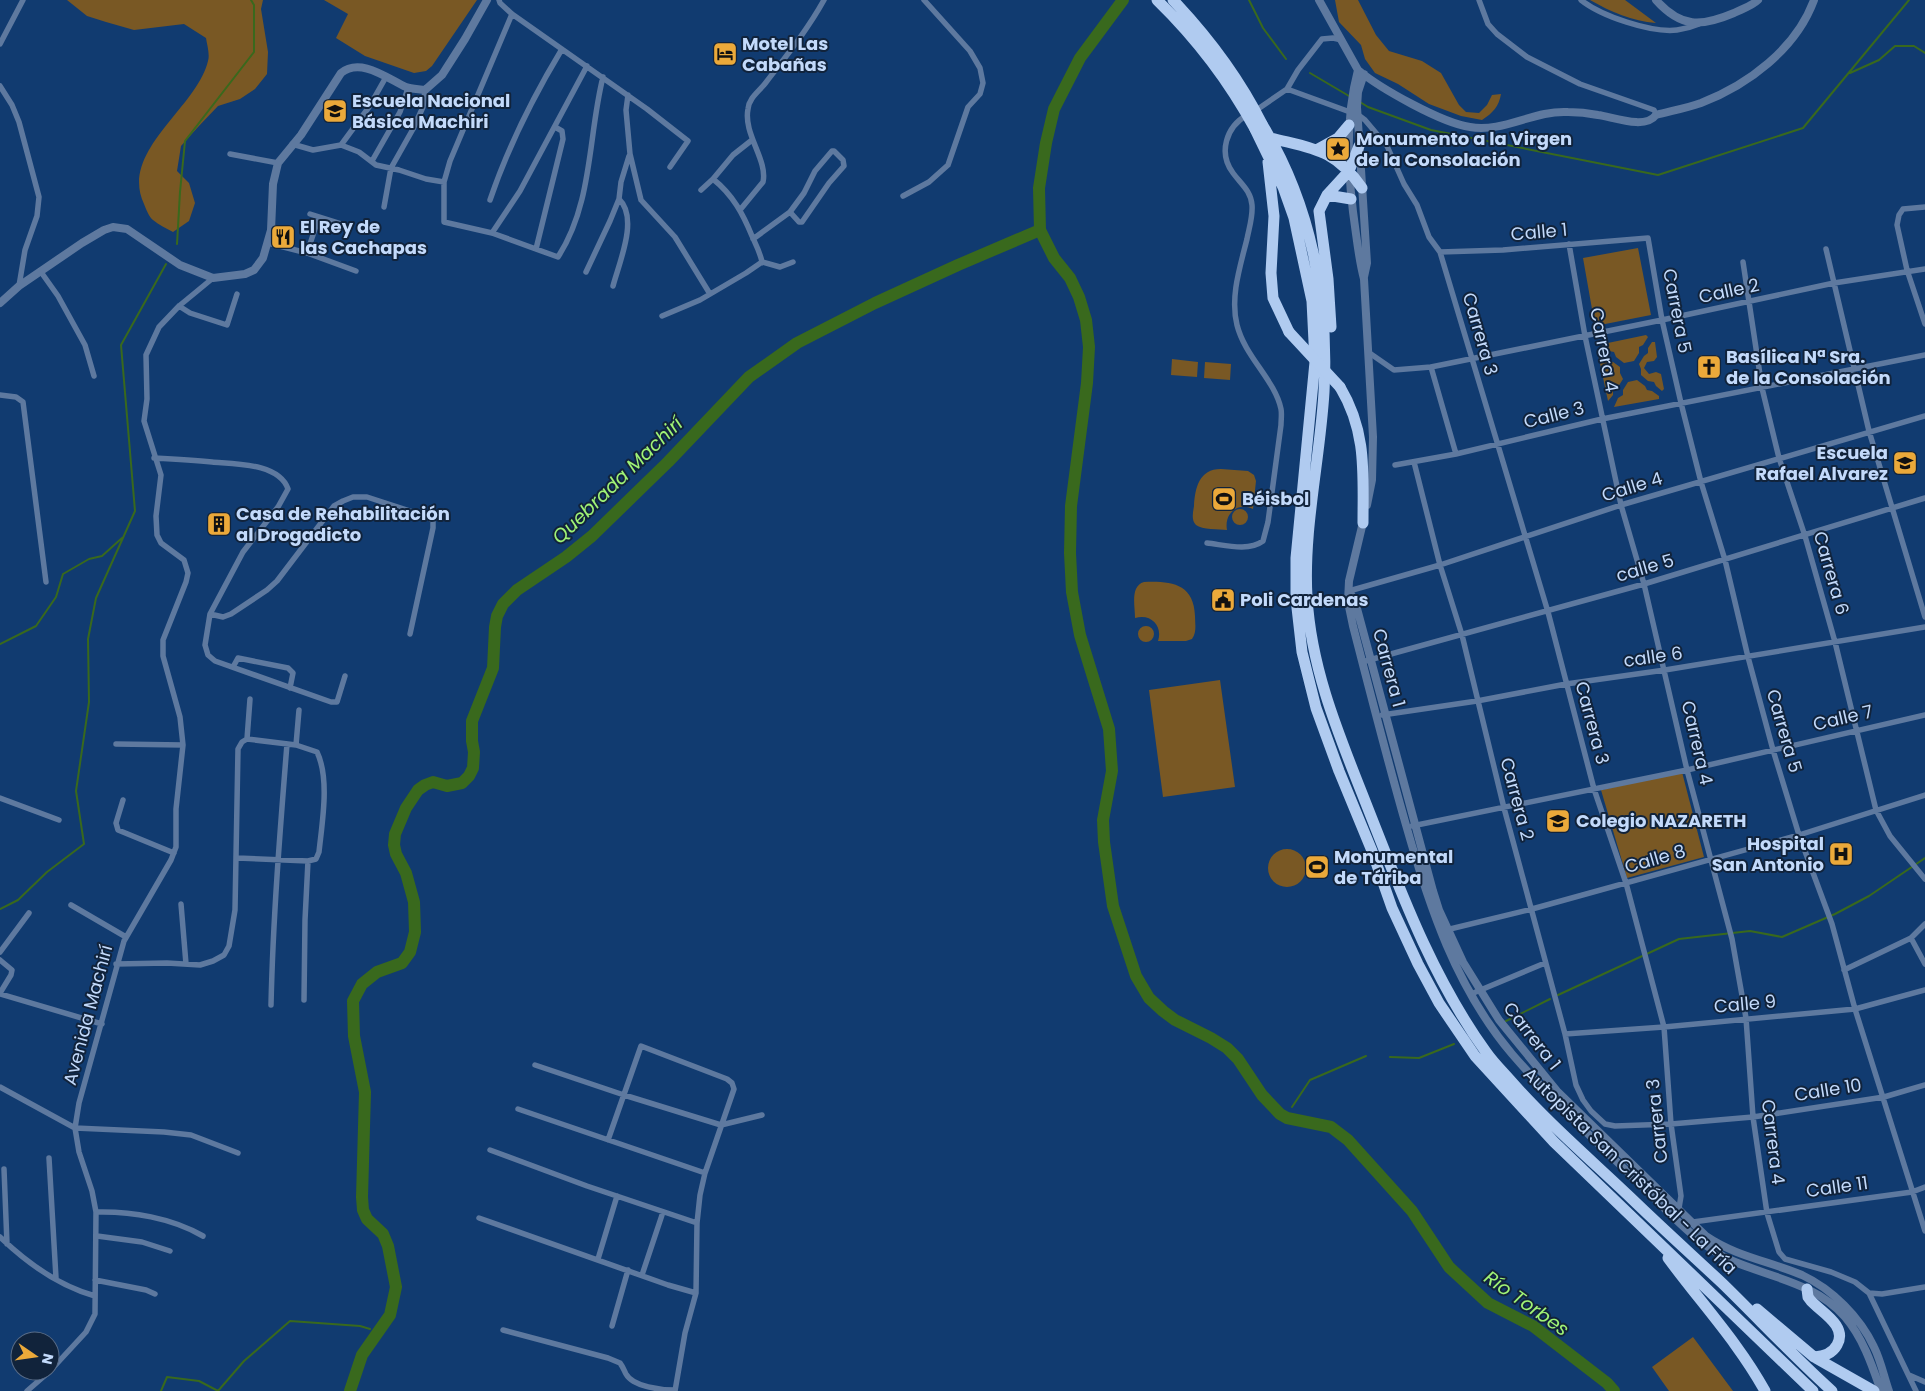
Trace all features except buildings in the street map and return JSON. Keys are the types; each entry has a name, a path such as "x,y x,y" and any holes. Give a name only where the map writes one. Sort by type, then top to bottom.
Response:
{"highway":[{"name":"Autopista San Cristóbal - La Fría","path":"1157,0 1172,14 1210,60 1259,126 1271,138 1290,176 1305,219 1322,298 1324,332 1324,394 1307,558 1307,597 1315,655 1329,706 1418,933 1449,993 1492,1060 1547,1120 1721,1283 1812,1374 1832,1391"},
{"name":"Autopista San Cristóbal - La Fría","path":"1173,0 1225,61 1243,89 1259,126 1267,153 1284,187 1294,218 1312,301 1315,362 1311,420 1299,522 1296,599 1302,652 1316,708 1339,772 1372,851 1392,908 1418,964 1439,1003 1475,1056 1554,1142 1646,1228 1813,1391"},
{"path":"1318,149 1338,138 1349,125"},
{"path":"1271,138 1301,147 1318,149 1333,157 1349,171 1362,188"},
{"path":"1321,418 1326,407 1331,350 1328,279 1319,211 1328,195 1349,171 1359,146"},
{"path":"1267,153 1274,216 1272,292 1277,310 1289,332 1340,387 1350,404 1358,426 1362,449 1363,523"},
{"path":"1328,195 1351,199"},
{"path":"1646,1228 1694,1294 1740,1349 1765,1391"},
{"path":"1721,1283 1768,1318 1814,1357 1874,1391"},
{"path":"1807,1289 1810,1301 1835,1324 1840,1334 1837,1345 1829,1354 1814,1357"}],"street":[{"path":"0,44 23,0"},
{"path":"384,207 391,168 413,130 423,107 425,90 442,74 465,40 487,0"},
{"path":"499,0 512,14 628,95 688,141 670,168"},
{"path":"740,210 762,182 764,176 763,165 752,140 747,115 748,107 753,96 765,84 803,35 824,0"},
{"path":"903,196 929,182 948,165 968,107 980,94 983,82 980,68 964,44 924,0"},
{"path":"1319,0 1361,72 1416,105 1470,128 1491,128 1544,113 1566,112 1592,114 1632,122 1647,121 1653,119 1656,115 1700,103 1731,89 1750,77 1782,50 1798,30 1814,0"},
{"path":"1479,0 1488,24 1527,57 1580,84 1654,110 1656,115"},
{"path":"1581,0 1607,16 1651,28 1676,30 1725,16 1754,4 1758,0"},
{"path":"1656,0 1666,12 1676,18 1699,24"},
{"path":"512,14 450,161 444,182 442,220 444,222 492,233 558,256 566,245 580,205 589,165 602,77"},
{"path":"1207,543 1237,547 1257,546 1263,541 1268,522 1282,411 1275,392 1253,360 1238,328 1234,312 1237,282 1253,212 1251,199 1245,187 1232,172 1227,162 1225,147 1227,136 1238,120 1287,89 1298,70 1322,39 1333,38 1342,40"},
{"path":"490,200 506,156 538,90 562,49"},
{"path":"0,303 19,286 82,243 104,230 113,228 127,229 180,265 213,278 245,274 254,270 263,258 271,230 273,184 278,162 329,93 341,73 353,66 367,68 408,88 425,90"},
{"path":"492,233 520,191 587,66"},
{"path":"1361,72 1355,91 1354,110 1359,146 1367,262 1364,279"},
{"path":"341,145 369,107 386,77"},
{"path":"0,86 7,94 19,122 39,197 37,216 24,250 19,286"},
{"path":"372,161 400,112 408,88"},
{"path":"1287,89 1354,110"},
{"path":"628,95 626,110 630,154 641,200 675,236 710,294"},
{"path":"1354,110 1349,125 1349,171 1359,260 1364,279"},
{"name":"Carrera 3","path":"1354,110 1387,146 1404,184 1417,206 1428,237 1440,252 1496,445 1548,612 1594,789 1626,883 1664,1027 1671,1124 1681,1196 1679,1208"},
{"path":"536,249 563,139 562,131 555,127"},
{"path":"701,190 733,155 752,140"},
{"path":"292,144 313,150 341,145 359,152 376,165 426,180 444,182"},
{"path":"753,239 790,212 804,193 815,171 834,151 843,160 844,166 829,183 802,222 790,212"},
{"path":"230,154 278,162"},
{"path":"586,272 619,199 621,182 630,154"},
{"path":"713,179 726,189 740,210 759,250 762,262"},
{"path":"612,286 628,228 627,211 619,199"},
{"path":"1925,207 1903,209 1899,215 1897,225 1907,270 1925,324"},
{"path":"310,214 346,225"},
{"path":"307,253 319,217"},
{"name":"Calle 1","path":"1440,252 1503,250 1640,238"},
{"name":"Carrera 5","path":"1640,238 1648,238 1662,320 1681,403 1701,482 1725,560 1773,750 1799,835 1832,924 1855,1010 1925,1231"},
{"path":"268,243 307,253 356,271"},
{"name":"Carrera 4","path":"1569,244 1585,336 1621,505 1644,584 1687,770 1732,939 1746,1018 1753,1117 1767,1213 1780,1252 1785,1259 1831,1272 1855,1282 1869,1293"},
{"path":"1826,249 1869,432 1925,617"},
{"path":"662,316 700,300 762,262 780,267 793,262"},
{"name":"Carrera 6","path":"1743,262 1762,388 1779,458 1806,536 1836,642 1876,810 1890,836 1925,879"},
{"name":"Calle 2","path":"1368,352 1394,370 1431,367 1834,283 1907,270 1925,269"},
{"path":"40,272 58,296 85,345 94,376"},
{"name":"Avenida Machirí","path":"60,1360 86,1332 95,1314 96,1212 92,1191 79,1152 75,1128 79,1103 102,1024 116,964 126,937 176,847 176,809 183,745 180,717 162,656 166,632 188,573 184,560 161,543 157,535 156,516 161,475 154,458 144,421 147,399 146,355 159,327 213,278"},
{"name":"Carrera 1","path":"1364,279 1373,462 1372,480 1351,569 1348,602 1362,662 1425,891 1440,932 1455,965 1489,1025 1524,1067 1581,1126 1696,1238 1725,1258 1807,1289 1823,1297 1835,1307 1853,1327 1869,1357 1881,1391"},
{"path":"180,306 190,313 227,325 237,294"},
{"name":"Calle 3","path":"1396,465 1456,454 1602,419 1925,355"},
{"path":"1431,367 1456,454"},
{"path":"0,395 16,397 23,402 46,582"},
{"name":"Calle 4","path":"1349,592 1440,566 1621,505 1925,416"},
{"path":"154,458 252,465 279,476 286,482 288,489 285,497 243,552 210,614 205,645 208,655 215,661 331,702 338,702 344,676"},
{"name":"Carrera 2","path":"1414,462 1440,566 1462,635 1504,808 1565,1034 1576,1085 1583,1100 1605,1124 1616,1126"},
{"path":"210,614 223,617 251,603 277,581 334,506 354,497 367,498 428,517 433,521 410,634"},
{"name":"calle 5","path":"1362,662 1548,612 1806,536 1925,498"},
{"name":"Carrera 1","path":"1349,592 1355,601 1439,910 1463,962 1499,1020 1557,1091 1706,1236 1722,1246 1803,1276 1841,1302 1861,1325 1874,1348 1889,1391"},
{"name":"calle 6","path":"1377,716 1477,701 1566,684 1748,657 1925,626"},
{"path":"233,667 238,658 288,668 292,673 290,688"},
{"path":"247,739 250,699"},
{"path":"296,745 299,710"},
{"name":"Calle 7","path":"1407,827 1687,770 1925,715"},
{"path":"116,964 200,965 213,962 224,956 232,933 235,910 238,749 242,742 247,739 296,745 317,752 323,775 319,852 316,859 308,861 237,858"},
{"path":"116,744 183,745"},
{"path":"271,1005 277,860 287,744"},
{"name":"Calle 8","path":"1440,932 1532,909 1799,835 1925,795"},
{"path":"0,798 59,820"},
{"path":"123,800 116,823 118,830 174,853"},
{"path":"304,1000 304,920 308,861"},
{"path":"181,904 186,964"},
{"path":"71,905 126,937"},
{"path":"0,952 29,913"},
{"path":"1844,970 1911,938 1925,924"},
{"path":"1911,938 1925,964"},
{"path":"0,960 12,970 0,993 102,1024"},
{"path":"1471,994 1545,963"},
{"name":"Calle 9","path":"1565,1034 1855,1010 1925,990"},
{"path":"503,1330 608,1358 620,1363 626,1375 645,1386 675,1391 685,1333 696,1293 697,1223 700,1195 705,1173 734,1089 732,1083 727,1079 641,1046 608,1140"},
{"path":"535,1065 721,1125 762,1115"},
{"name":"Calle 10","path":"1616,1126 1671,1124 1753,1117 1884,1097 1925,1085"},
{"path":"0,1087 75,1128 191,1135 238,1153"},
{"path":"518,1109 705,1173"},
{"path":"490,1150 697,1223"},
{"path":"49,1158 56,1278"},
{"path":"4,1169 7,1244"},
{"name":"Calle 11","path":"1693,1222 1912,1192 1925,1187"},
{"path":"598,1259 617,1196"},
{"path":"96,1212 117,1212 162,1220 203,1236"},
{"path":"642,1276 663,1212"},
{"path":"479,1218 642,1276 696,1293"},
{"path":"97,1236 142,1242 170,1252"},
{"path":"0,1238 45,1274 80,1292 95,1296"},
{"path":"612,1326 628,1270"},
{"path":"95,1280 146,1290 155,1294"},
{"path":"1869,1293 1882,1294 1925,1286"},
{"path":"1869,1293 1916,1391"},
{"path":"1909,1374 1925,1382"},
{"name":"Avenida Machirí","path":"27,1391 38,1381"}],"shaded area":[{"path":"67,0 263,0 261,9 268,52 267,74 255,89 240,99 218,106 181,146 177,171 189,183 195,203 189,221 173,232 150,217 139,185 142,166 150,148 162,130 190,96 201,78 209,58 206,38 184,24 134,30 87,16"},
{"path":"324,0 477,0 432,66 426,71 414,73 365,56 336,38 348,14"},
{"path":"1335,0 1358,0 1376,35 1389,51 1422,61 1441,73 1459,105 1466,112 1479,113 1487,105 1492,95 1501,94 1495,109 1482,120 1461,116 1429,104 1398,84 1375,73 1365,59 1361,45 1339,22"},
{"path":"1590,0 1625,0 1656,23 1622,15"},
{"path":"1638,248 1651,315 1595,326 1583,258"},
{"path":"1646,335 1648,337 1643,345 1639,347 1639,353 1634,361 1624,363 1616,357 1614,352 1609,351 1602,345 1603,344"},
{"path":"1652,342 1655,342 1657,357 1654,361 1647,362 1644,368 1649,374 1656,372 1661,374 1664,389 1662,391 1654,382 1648,381 1641,375 1639,364 1648,353 1648,348"},
{"path":"1599,352 1608,361 1620,367 1623,379 1618,387 1613,389 1613,395 1608,401 1598,354"},
{"path":"1172,359 1198,362 1197,377 1171,375"},
{"path":"1205,362 1231,364 1230,380 1204,378"},
{"path":"1637,380 1647,390 1659,396 1659,399 1614,407 1618,398 1623,395 1623,390 1628,382"},
{"name":"Béisbol","path":"1221,469 1248,471 1254,475 1256,481 1253,509 1242,507 1233,510 1228,519 1227,530 1199,527 1193,521 1197,486 1208,472"},
{"path":"1240,509 1246,511 1248,517 1246,523 1240,525 1234,523 1232,517 1234,511"},
{"path":"1144,582 1163,582 1179,586 1185,590 1194,605 1195,634 1192,639 1186,641 1158,641 1159,630 1151,619 1146,617 1135,618 1135,592 1140,584"},
{"path":"1146,626 1152,628 1154,634 1152,640 1146,642 1140,640 1138,634 1140,628"},
{"path":"1220,680 1235,787 1163,797 1149,690"},
{"path":"1682,772 1704,857 1627,878 1601,790"},
{"path":"1287,849 1301,854 1306,868 1301,882 1287,887 1273,882 1268,868 1273,854"},
{"path":"1693,1337 1733,1391 1669,1391 1652,1367"}],"waterway":[{"path":"177,244 185,141 254,52 254,5 251,0"},
{"name":"Río Torbes","path":"1123,0 1080,58 1054,109 1046,143 1039,188 1040,230 1054,258 1070,278 1079,297 1086,320 1089,347 1087,383 1071,506 1070,553 1072,592 1080,635 1109,729 1112,771 1103,820 1104,842 1113,906 1136,976 1149,998 1163,1011 1175,1020 1227,1048 1238,1059 1262,1095 1280,1114 1287,1118 1331,1127 1348,1140 1412,1211 1449,1267 1488,1303 1533,1326 1607,1383 1614,1391"},
{"path":"1249,0 1263,28 1286,59"},
{"path":"1360,102 1368,107 1431,130 1658,175 1803,128 1909,0"},
{"path":"1850,73 1879,60 1895,46 1914,46 1925,53"},
{"path":"1310,73 1349,96"},
{"name":"Quebrada Machirí","path":"350,1391 362,1355 390,1315 396,1287 388,1246 383,1234 367,1219 363,1210 365,1092 354,1036 353,1001 362,984 377,972 402,963 410,952 415,932 414,902 406,873 396,854 394,845 395,834 406,808 418,790 433,782 447,786 462,783 469,776 473,768 472,721 493,668 495,627 497,616 503,604 517,590 566,557 592,536 668,462 749,377 797,343 875,303 1040,230"},
{"path":"0,909 18,900 47,872 84,844 76,791 89,702 88,639 96,598 135,511 121,345 166,264"},
{"path":"0,644 36,626 56,597 63,574 89,559 102,556 122,538"},
{"path":"1558,995 1679,939 1750,931 1782,937 1835,914 1869,896 1925,858"},
{"path":"1506,1021 1550,999"},
{"path":"1390,1057 1419,1058 1454,1044"},
{"path":"1292,1107 1310,1080 1366,1056"},
{"path":"161,1391 167,1377 199,1381 218,1391 244,1361 290,1321 360,1326 370,1329"}],"place":[{"name":"Motel Las Cabañas","path":"725,54"},
{"name":"Escuela Nacional Básica Machiri","path":"335,111"},
{"name":"Monumento a la Virgen de la Consolación","path":"1338,149"},
{"name":"El Rey de las Cachapas","path":"283,237"},
{"name":"Basílica Nª Sra. de la Consolación","path":"1709,367"},
{"name":"Escuela Rafael Alvarez","path":"1905,463"},
{"name":"Béisbol","path":"1224,499"},
{"name":"Casa de Rehabilitación al Drogadicto","path":"219,524"},
{"name":"Poli Cardenas","path":"1223,600"},
{"name":"Colegio NAZARETH","path":"1558,821"},
{"name":"Hospital San Antonio","path":"1841,854"},
{"name":"Monumental de Táriba","path":"1317,867"}]}
